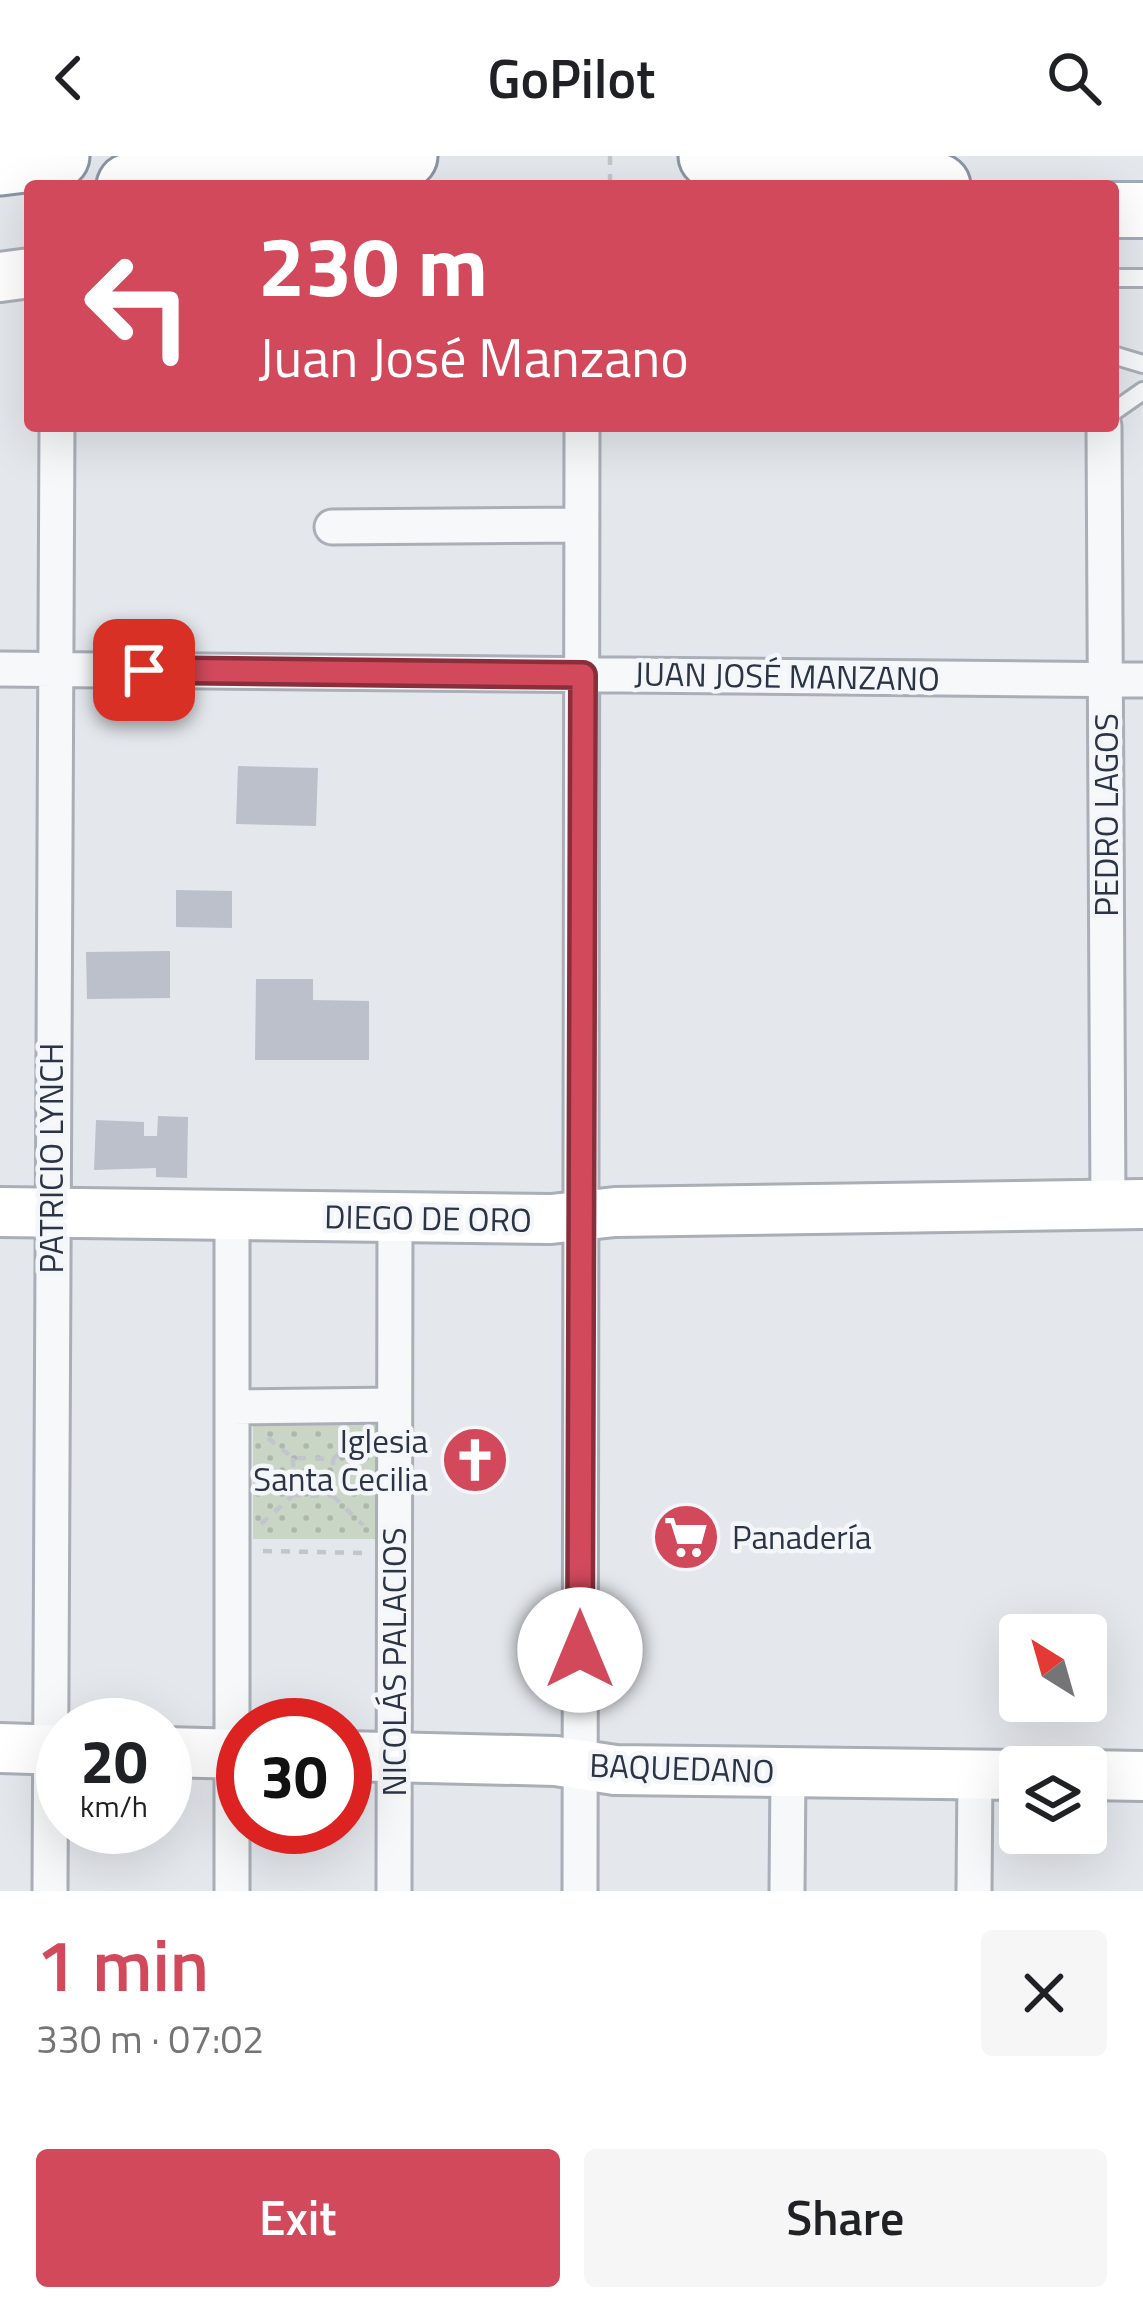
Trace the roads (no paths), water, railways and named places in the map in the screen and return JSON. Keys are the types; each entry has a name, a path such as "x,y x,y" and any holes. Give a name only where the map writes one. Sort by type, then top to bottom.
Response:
{"highway":[{"path":"0,163 56,156"},
{"path":"711,156 893,180"},
{"path":"184,180 384,158"}],"street":[{"name":"PATRICIO LYNCH","path":"56,1698 50,1214 57,432"},
{"path":"580,1891 582,432"},
{"name":"PEDRO LAGOS","path":"1104,432 1106,679 1125,1204"},
{"path":"332,527 582,525"},
{"name":"JUAN JOSÉ MANZANO","path":"0,669 1143,680"},
{"name":"DIEGO DE ORO","path":"0,1213 580,1216 1125,1204"},
{"path":"232,1216 236,1698"},
{"name":"NICOLÁS PALACIOS","path":"394,1891 395,1217"},
{"path":"232,1407 394,1405"},
{"path":"0,1748 36,1749"},
{"name":"BAQUEDANO","path":"372,1757 788,1772 997,1774"},
{"path":"787,1891 788,1772"},
{"path":"974,1891 997,1774"},
{"path":"1107,1775 1143,1776"},
{"name":"PATRICIO LYNCH","path":"50,1891 52,1854"},
{"path":"232,1891 233,1854"}],"place":[{"name":"Iglesia Santa Cecilia","path":"475,1460"},
{"name":"Panadería","path":"686,1537"}]}
